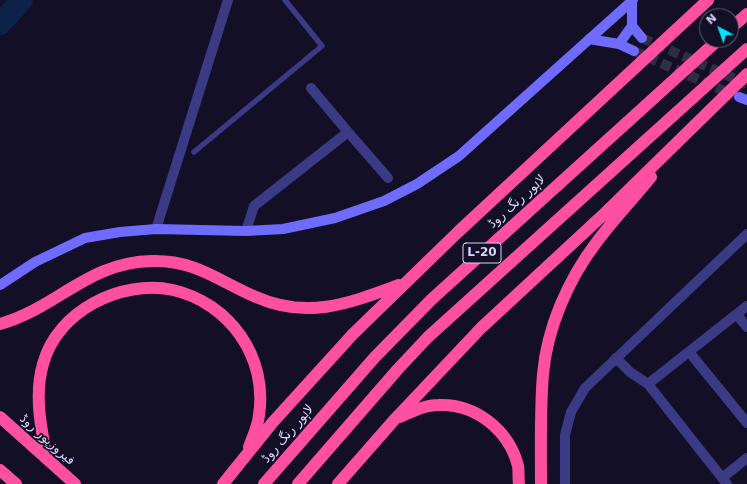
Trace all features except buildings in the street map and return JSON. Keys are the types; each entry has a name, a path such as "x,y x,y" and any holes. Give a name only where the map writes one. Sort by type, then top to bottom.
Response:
{"highway":[{"path":"223,484 273,422 353,334 405,283 708,0"},
{"path":"739,21 747,14"},
{"name":"لاہور رنگ روڈ","path":"264,484 370,363 432,299 709,48"},
{"name":"L-20","path":"298,484 392,375 428,337 747,49"},
{"path":"338,484 395,419 482,328 603,215 686,132 747,74"},
{"path":"541,484 543,374 551,333 567,290 596,242 686,132"},
{"path":"0,324 27,315 78,282 104,270 128,263 151,261 174,262 200,269 257,298 282,305 305,308 329,308 351,303 405,283"},
{"path":"47,460 39,412 39,386 43,362 47,351 65,324 76,314 111,295 146,288 173,290 203,301 230,320 244,339 254,359 259,386 260,408 256,430 245,457"},
{"path":"395,419 415,410 437,405 450,405 476,413 495,425 508,441 518,466 519,484"},
{"name":"فیروزپور روڈ","path":"0,417 75,484"},
{"path":"0,470 16,484"}],"street":[{"path":"156,229 228,0"},
{"path":"0,285 8,282 35,262 85,238 120,232 156,229 246,231 283,229 335,218 384,201 417,184 459,156 632,0"},
{"path":"619,44 632,26 632,0"},
{"path":"632,26 642,38"},
{"path":"589,39 619,44 634,51"},
{"path":"311,88 388,178"},
{"path":"246,231 254,206 348,132"},
{"path":"565,484 565,435 571,412 585,388 747,234"},
{"path":"648,384 690,353 747,306"},
{"path":"737,315 747,327"},
{"path":"690,353 747,423"},
{"path":"616,358 630,372 648,384 724,481 747,458"}],"lane":[{"path":"194,152 322,46 285,0"}],"waterway":[{"path":"0,24 22,0"}],"tunnel":[{"path":"642,38 747,84"},
{"path":"634,51 733,95"}]}
